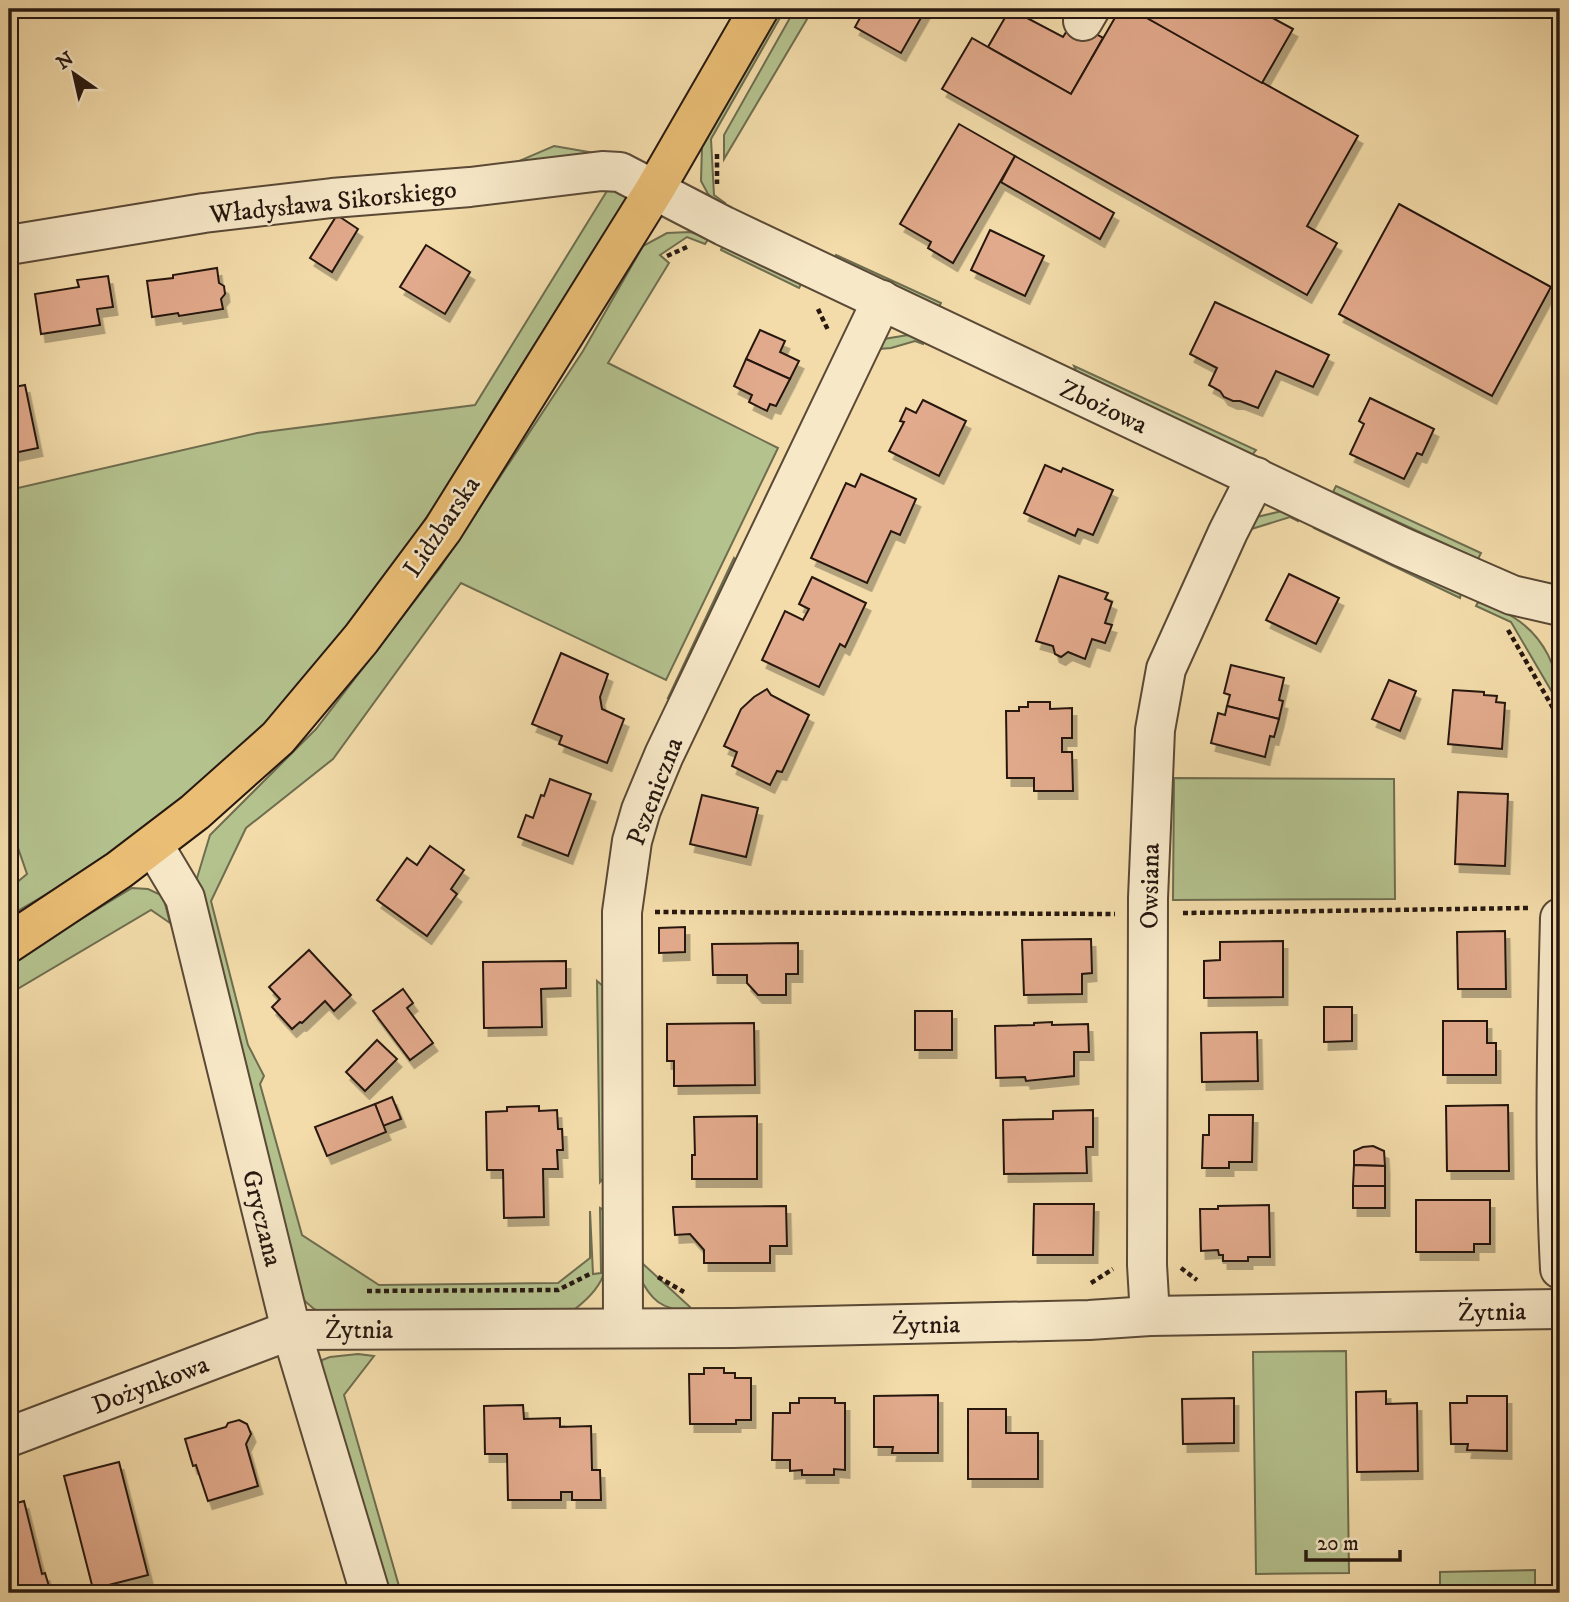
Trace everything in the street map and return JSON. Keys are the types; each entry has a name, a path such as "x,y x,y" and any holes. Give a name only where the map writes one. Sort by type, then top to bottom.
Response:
{"main road":[{"name":"Lidzbarska","path":"9,943 154,846 195,812 278,738 361,639 443,529 655,189 759,9"}],"street":[{"name":"Władysława Sikorskiego","path":"9,245 204,213 602,171 620,172 655,189"},
{"name":"Zbożowa","path":"655,189 724,226 1402,547 1512,596 1560,606"},
{"name":"Pszeniczna","path":"622,1327 622,912 632,841 641,810 660,766 882,300"},
{"name":"Owsiana","path":"1150,1316 1147,1265 1148,914 1155,730 1166,669 1227,532 1256,477"},
{"name":"Gryczana","path":"154,846 185,898 291,1330 370,1593"},
{"path":"1547,913 1557,1057 1560,1269"},
{"name":"Żytnia","path":"291,1330 733,1328 1089,1320 1150,1316 1560,1310"},
{"name":"Dożynkowa","path":"9,1437 291,1330"}],"path":[{"path":"717,150 717,191"},
{"path":"622,912 1547,913"},
{"path":"1088,1285 1125,1262 1176,1265 1204,1285"},
{"path":"650,1272 684,1292 697,1292"}],"green space":[{"path":"779,9 785,9 711,139 714,195 725,203 722,207 708,194 701,181 702,146"},
{"path":"795,9 813,9 724,159 724,135"},
{"path":"554,146 635,160 498,170"},
{"path":"610,186 627,187 627,198 489,417 488,428 413,537 343,631 267,722 191,796 69,881 9,916 9,889 27,874 9,822 9,490 257,433 475,405"},
{"path":"690,232 709,238 705,244 687,237 660,255 669,263 608,363 778,448 666,680 461,583 333,759 246,828 211,901 248,1045 264,1076 260,1084 302,1235 379,1285 558,1283 590,1258 590,1211 593,1274 601,1273 600,1208 608,1212 607,1257 602,1279 585,1301 571,1312 326,1315 299,1296 199,909 197,878 210,835 316,729 440,568 583,351 643,246 667,233"},
{"path":"723,245 803,281 799,288 721,250"},
{"path":"836,255 941,303 938,309 834,259"},
{"path":"908,335 925,339 923,344 915,341 878,349 884,339"},
{"path":"1074,366 1256,450 1252,455 1077,373"},
{"path":"1336,486 1481,553 1478,559 1333,492"},
{"path":"1282,511 1300,515 1298,521 1290,517 1242,532 1257,517"},
{"path":"1316,524 1461,593 1460,598 1314,528"},
{"path":"734,558 738,563 675,698 668,698"},
{"path":"1478,602 1513,617 1541,644 1557,679 1559,704 1511,622 1476,606"},
{"path":"1174,778 1394,779 1395,899 1173,900"},
{"path":"132,888 148,889 163,896 170,923 151,910 9,994 9,963"},
{"path":"597,981 603,986 606,1175 600,1182"},
{"path":"642,1263 690,1307 691,1312 664,1306 653,1297 638,1274"},
{"path":"1346,1351 1349,1573 1256,1574 1253,1352"},
{"path":"358,1354 374,1356 344,1395 401,1593 383,1593 319,1373 322,1360"},
{"path":"1535,1570 1535,1593 1440,1593 1440,1572"}],"building":[{"path":"865,9 926,9 901,53 855,27"},
{"path":"1010,9 1063,37 1073,21 1103,38 1071,94 988,47"},
{"path":"1120,9 1131,9 1358,136 1307,226 1337,243 1307,295 942,89 972,38 1071,94"},
{"path":"1131,9 1256,9 1293,29 1262,83"},
{"path":"959,124 1015,156 953,263 928,248 931,242 900,224"},
{"path":"1015,156 1114,213 1100,239 1001,182"},
{"path":"1399,204 1551,287 1492,396 1339,314"},
{"path":"337,215 358,229 332,272 310,258"},
{"path":"990,230 1044,256 1025,296 971,270"},
{"path":"426,245 470,272 445,314 400,287"},
{"path":"217,268 219,283 224,286 225,294 221,299 223,309 152,317 147,281"},
{"path":"108,276 113,307 97,309 100,325 41,334 35,294 79,287 77,280"},
{"path":"1215,302 1329,355 1313,387 1276,371 1258,408 1224,397 1220,391 1209,385 1217,368 1190,354"},
{"path":"760,330 785,341 780,352 799,361 790,379 746,359"},
{"path":"746,359 790,379 776,406 770,404 767,411 749,402 752,395 734,386"},
{"path":"25,385 38,448 9,454 9,388"},
{"path":"1370,398 1434,429 1422,455 1417,453 1404,479 1350,454 1364,424 1359,421"},
{"path":"923,400 966,421 939,476 889,451 904,422 900,421 906,408 916,413"},
{"path":"1045,465 1061,472 1063,468 1113,490 1093,535 1078,529 1075,536 1024,513"},
{"path":"861,474 916,499 900,535 891,531 867,583 811,558 846,483 855,487"},
{"path":"1289,574 1339,598 1316,644 1266,620"},
{"path":"1059,576 1108,593 1105,599 1112,602 1105,623 1112,625 1105,643 1092,639 1085,659 1068,652 1061,657 1055,654 1053,646 1036,641"},
{"path":"812,577 866,603 845,647 840,644 819,687 762,660 785,611 803,620 809,609 799,604"},
{"path":"561,653 608,674 600,697 602,709 624,719 607,763 559,744 562,736 532,724"},
{"path":"1231,665 1284,678 1279,700 1283,701 1279,719 1227,706 1230,695 1224,693"},
{"path":"1389,680 1416,691 1400,731 1372,719"},
{"path":"767,689 771,695 809,715 782,772 777,771 770,785 732,766 737,752 724,746 741,709"},
{"path":"1453,690 1484,692 1484,695 1497,696 1496,702 1505,703 1502,749 1448,744"},
{"path":"1028,702 1050,702 1050,709 1072,708 1072,738 1062,738 1062,752 1072,752 1073,791 1034,791 1034,778 1007,778 1006,711 1019,711 1019,707 1028,707"},
{"path":"1227,706 1279,719 1274,737 1270,736 1265,757 1211,743 1218,713 1225,715"},
{"path":"550,779 591,794 568,856 518,837 526,815 533,818"},
{"path":"1458,792 1508,794 1505,866 1455,864"},
{"path":"702,795 758,808 746,857 690,844"},
{"path":"430,846 464,870 451,889 457,894 427,936 377,900 407,858 417,865"},
{"path":"685,927 685,952 659,953 659,928"},
{"path":"1505,931 1506,989 1458,989 1457,932"},
{"path":"1091,939 1092,973 1082,974 1082,994 1024,995 1022,940"},
{"path":"1283,941 1283,997 1204,998 1204,961 1220,960 1220,942"},
{"path":"798,943 798,974 786,974 786,995 758,995 747,983 747,975 713,975 712,944"},
{"path":"309,950 351,995 334,1011 325,1001 292,1029 272,1007 280,999 269,987"},
{"path":"566,961 566,988 541,989 542,1027 484,1028 483,962"},
{"path":"403,989 413,1003 407,1008 433,1043 410,1060 373,1011"},
{"path":"1324,1007 1352,1007 1352,1041 1324,1042"},
{"path":"915,1011 952,1011 952,1050 915,1050"},
{"path":"1443,1021 1487,1021 1487,1043 1496,1043 1496,1075 1443,1075"},
{"path":"1052,1022 1052,1025 1088,1024 1089,1052 1074,1052 1074,1076 1026,1081 1025,1077 996,1078 995,1026"},
{"path":"754,1023 755,1085 674,1086 674,1061 667,1061 667,1024"},
{"path":"1257,1032 1258,1081 1202,1082 1201,1033"},
{"path":"377,1040 397,1059 365,1091 346,1072"},
{"path":"392,1097 401,1119 383,1126 375,1104"},
{"path":"375,1104 386,1132 327,1156 315,1127"},
{"path":"1508,1105 1509,1171 1447,1171 1446,1106"},
{"path":"539,1106 539,1111 557,1110 558,1129 562,1129 563,1150 557,1150 558,1169 543,1169 544,1217 504,1218 503,1170 487,1170 486,1112 507,1111 507,1107"},
{"path":"1093,1110 1093,1147 1086,1147 1087,1173 1004,1174 1003,1120 1053,1119 1053,1111"},
{"path":"1209,1115 1253,1115 1252,1162 1229,1162 1229,1168 1202,1168 1203,1135 1209,1135"},
{"path":"757,1116 757,1179 692,1179 692,1155 695,1155 694,1117"},
{"path":"1373,1146 1384,1151 1385,1166 1354,1165 1354,1151"},
{"path":"1354,1165 1385,1166 1385,1186 1353,1186"},
{"path":"1353,1186 1385,1186 1385,1208 1353,1208"},
{"path":"1416,1200 1490,1200 1490,1244 1474,1244 1474,1252 1416,1252"},
{"path":"1034,1204 1094,1204 1093,1255 1033,1255"},
{"path":"1269,1205 1270,1257 1248,1257 1248,1261 1223,1261 1223,1255 1219,1255 1218,1250 1201,1251 1200,1209"},
{"path":"786,1206 787,1246 770,1246 770,1263 704,1263 704,1250 690,1234 675,1235 673,1207"},
{"path":"704,1368 724,1368 724,1373 735,1373 735,1378 751,1378 751,1420 736,1420 736,1424 690,1424 689,1374 704,1374"},
{"path":"1386,1391 1386,1404 1417,1403 1418,1471 1357,1472 1356,1392"},
{"path":"938,1395 938,1453 892,1453 893,1447 874,1447 874,1396"},
{"path":"1467,1396 1507,1396 1507,1451 1467,1450 1468,1444 1451,1444 1450,1403 1467,1403"},
{"path":"799,1398 835,1398 835,1403 845,1403 845,1470 834,1469 834,1475 802,1475 802,1470 790,1471 790,1460 772,1460 773,1413 790,1413 790,1403 799,1403"},
{"path":"1234,1398 1234,1443 1183,1444 1182,1399"},
{"path":"523,1405 524,1419 560,1418 560,1427 591,1426 592,1470 600,1470 601,1500 572,1500 572,1492 561,1492 561,1500 508,1500 507,1454 485,1454 484,1406"},
{"path":"968,1409 1006,1409 1006,1433 1038,1433 1038,1479 968,1479"},
{"path":"239,1420 247,1424 251,1434 246,1444 258,1486 208,1501 185,1439 226,1427 228,1423"},
{"path":"119,1462 148,1575 93,1589 64,1476"},
{"path":"24,1501 42,1574 45,1573 51,1593 9,1593 9,1505"}]}
